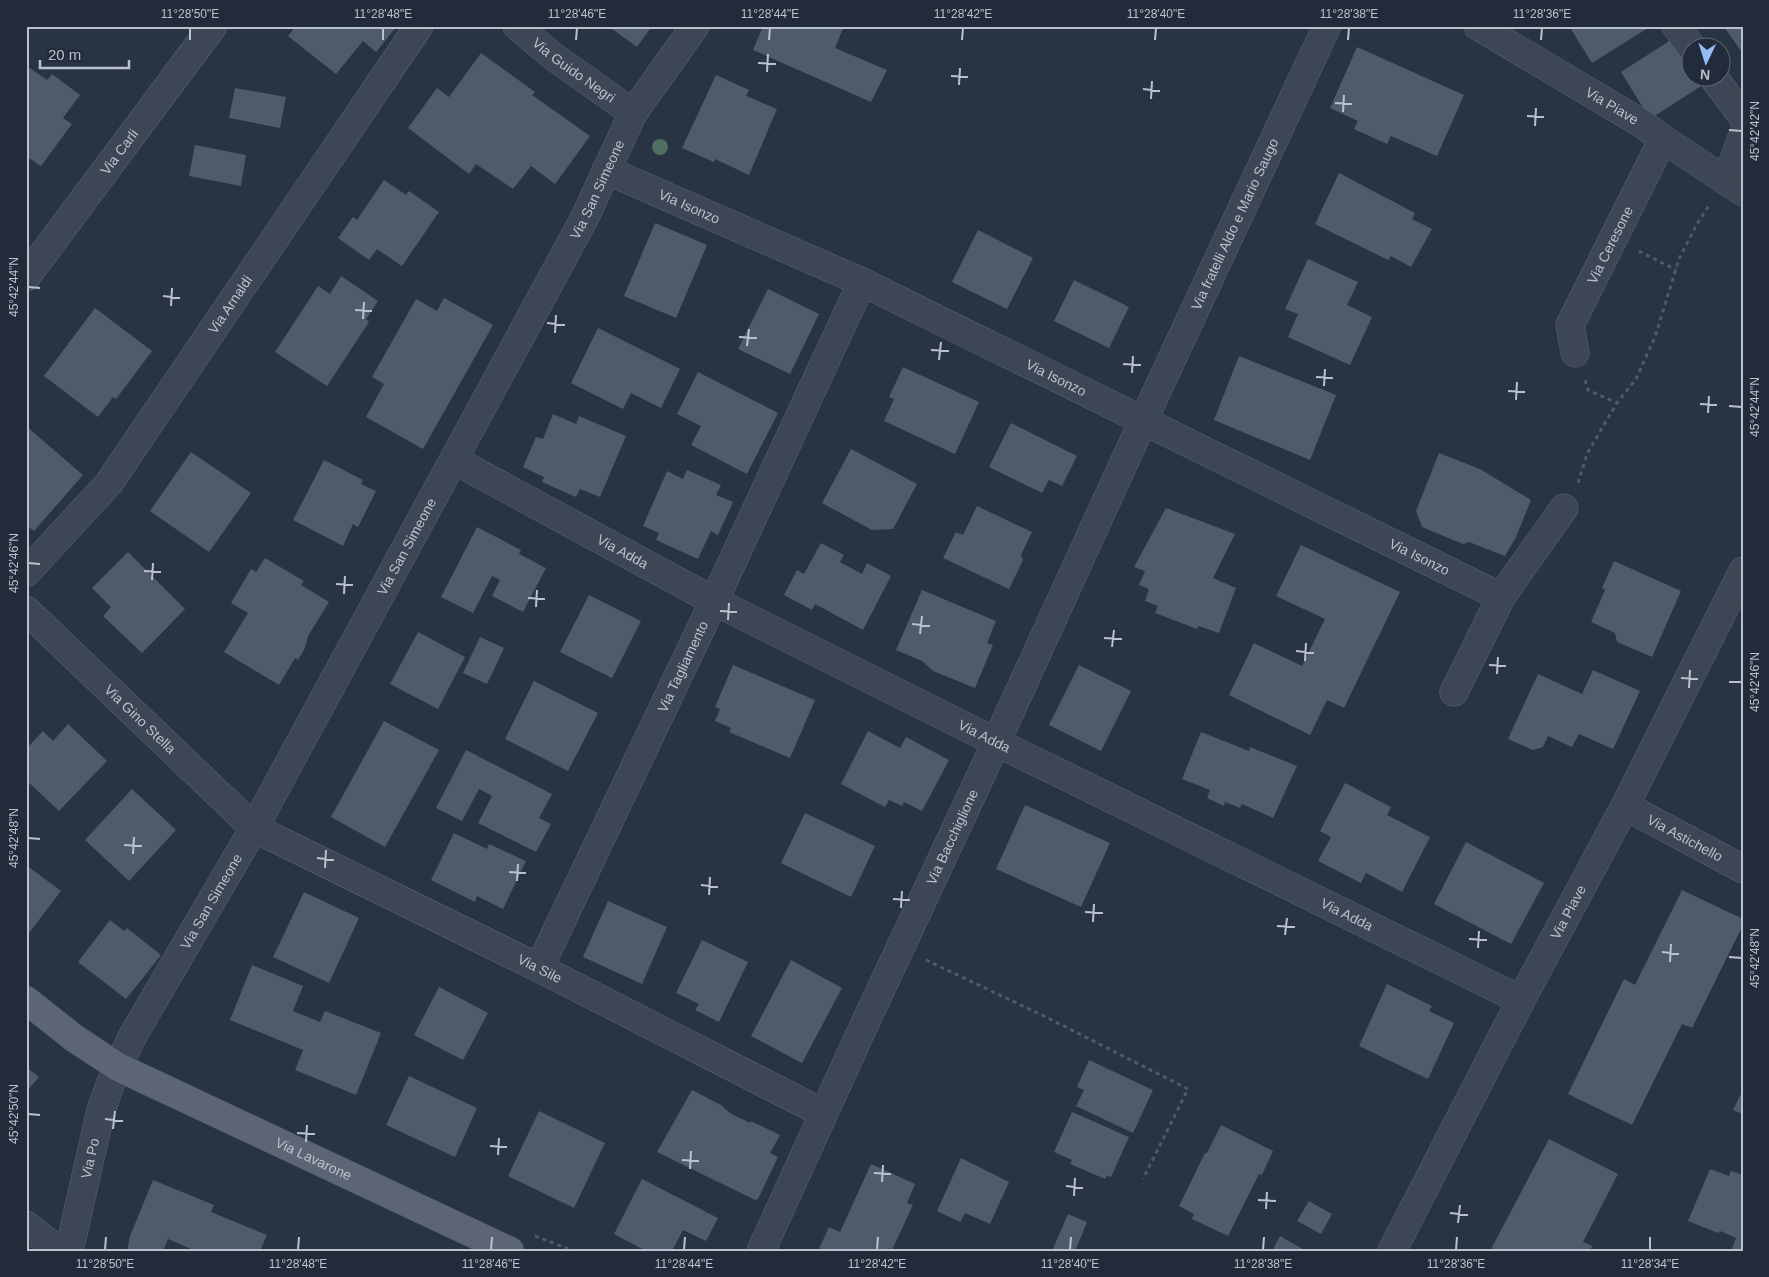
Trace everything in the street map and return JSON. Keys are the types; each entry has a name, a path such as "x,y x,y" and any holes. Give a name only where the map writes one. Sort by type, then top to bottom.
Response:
{"main road":[{"name":"Via Lavarone","path":"26,1000 74,1038 118,1067 510,1251"}],"street":[{"name":"Via Carli","path":"26,277 213,26"},
{"name":"Via Arnaldi","path":"26,573 109,483 419,26"},
{"name":"Via Guido Negri","path":"516,26 554,57 633,114"},
{"name":"Via San Simeone","path":"118,1067 132,1037 165,982 181,950 254,828 454,460 584,219 633,114 695,26"},
{"name":"Via fratelli Aldo e Mario Saugo","path":"1143,422 1327,26"},
{"name":"Via Piave","path":"1478,26 1641,124 1734,186"},
{"path":"1676,26 1685,38"},
{"path":"1721,88 1743,117"},
{"path":"1734,186 1743,135"},
{"name":"Via Ceresone","path":"1575,353 1570,325 1663,139"},
{"name":"Via Isonzo","path":"606,170 862,282 1501,597"},
{"name":"Via Tagliamento","path":"539,968 714,601 862,282"},
{"name":"Via Bacchiglione","path":"761,1251 1143,422"},
{"name":"Via Adda","path":"454,460 714,601 1521,1000"},
{"path":"1454,692 1501,597 1564,508"},
{"name":"Via Piave","path":"1392,1251 1521,1000 1625,806 1743,571"},
{"name":"Via Gino Stella","path":"26,610 254,828"},
{"name":"Via Astichello","path":"1625,806 1743,869"},
{"name":"Via Sile","path":"254,828 539,968 823,1114"},
{"name":"Via Po","path":"69,1251 101,1110 118,1067"},
{"path":"26,1225 59,1251"}],"path":[{"path":"1564,508 1573,498 1587,454 1617,404 1636,378 1655,337 1679,258 1697,224 1734,186"},
{"path":"1613,237 1676,270"},
{"path":"1575,353 1588,390 1617,404"},
{"path":"921,958 1188,1089 1143,1179"}],"building":[{"path":"296,26 397,26 376,52 363,41 336,74 288,36"},
{"path":"608,26 652,26 637,47"},
{"path":"763,26 844,26 835,48 887,70 871,102 753,50"},
{"path":"1569,26 1648,26 1648,28 1592,63"},
{"path":"1727,26 1743,26 1743,54 1732,38 1725,28"},
{"path":"1671,40 1682,57 1682,88 1698,88 1650,119 1621,72"},
{"path":"1357,47 1464,95 1437,156 1391,136 1387,144 1354,129 1358,121 1330,108"},
{"path":"481,53 535,92 532,95 590,136 555,184 531,166 513,189 476,164 469,174 408,128 437,88 449,97"},
{"path":"30,68 47,80 52,74 80,95 63,118 72,124 41,166 29,158 26,162 26,73"},
{"path":"716,75 749,90 746,96 777,109 749,175 715,159 714,162 682,148"},
{"path":"235,88 286,97 280,128 229,118"},
{"path":"195,145 246,155 241,186 189,176"},
{"path":"1339,173 1415,213 1412,219 1432,229 1411,267 1391,256 1388,260 1315,224"},
{"path":"384,180 406,195 409,191 439,212 402,266 377,249 369,260 338,238 353,217 357,220"},
{"path":"655,223 707,245 676,318 624,296"},
{"path":"978,230 1033,258 1007,309 952,282"},
{"path":"1308,259 1358,282 1347,305 1372,317 1350,365 1288,337 1298,314 1285,309"},
{"path":"341,276 378,301 366,319 369,322 327,386 275,352 318,286 330,294"},
{"path":"1074,280 1129,307 1109,348 1054,321"},
{"path":"768,289 819,314 790,374 738,349"},
{"path":"444,298 493,325 423,449 366,417 384,384 372,377 416,299 437,311"},
{"path":"95,308 152,351 116,399 113,397 98,417 44,376"},
{"path":"598,328 680,369 661,408 631,393 623,409 571,383"},
{"path":"1239,356 1336,395 1310,460 1214,420"},
{"path":"903,367 979,402 955,454 884,421 894,399 889,397"},
{"path":"698,372 778,413 747,474 691,445 701,426 677,414"},
{"path":"553,414 576,424 579,416 626,436 600,497 580,489 576,497 542,482 544,477 523,467 536,437 543,439"},
{"path":"1011,423 1077,456 1062,486 1049,480 1042,493 989,467"},
{"path":"26,426 83,475 34,531 26,525"},
{"path":"851,449 917,484 893,529 872,530 822,503"},
{"path":"191,452 251,493 209,552 150,511"},
{"path":"1439,453 1480,469 1531,500 1516,537 1505,556 1469,542 1463,544 1422,527 1416,511"},
{"path":"324,460 363,480 361,484 376,491 358,527 353,524 343,546 293,520"},
{"path":"687,470 721,485 716,495 733,502 718,535 711,531 698,559 656,540 659,533 643,526 667,471 683,479"},
{"path":"977,506 1032,532 1021,555 1023,560 1009,589 943,558 956,532 963,535"},
{"path":"1166,508 1235,534 1213,578 1236,588 1219,633 1199,626 1197,629 1155,613 1158,606 1145,601 1149,589 1139,585 1145,571 1134,567"},
{"path":"477,527 521,550 519,554 546,568 523,612 492,596 500,580 492,576 473,613 441,597"},
{"path":"821,543 844,555 840,562 862,574 867,563 891,576 863,630 815,604 812,610 784,595 797,570 804,574"},
{"path":"1301,545 1400,592 1344,708 1327,700 1310,735 1229,695 1254,643 1302,666 1325,619 1276,596"},
{"path":"128,552 185,609 142,653 103,616 111,607 92,588"},
{"path":"265,558 304,581 301,585 329,602 308,636 305,648 298,660 295,658 279,685 224,652 248,613 231,603 251,569 256,572"},
{"path":"1614,561 1681,591 1652,657 1617,642 1615,633 1591,622 1605,590 1602,588"},
{"path":"922,590 996,621 987,643 993,645 975,688 933,671 922,661 896,650"},
{"path":"589,595 641,621 612,678 560,652"},
{"path":"418,632 465,657 438,709 390,684"},
{"path":"480,637 504,648 487,684 463,673"},
{"path":"733,665 815,700 790,758 729,732 731,728 715,721 720,709 715,707"},
{"path":"1079,665 1131,691 1101,751 1049,725"},
{"path":"1593,670 1640,691 1613,749 1579,734 1572,747 1548,736 1543,747 1533,750 1508,739 1538,674 1582,694"},
{"path":"534,681 598,713 568,771 505,739"},
{"path":"384,721 439,750 385,847 331,817"},
{"path":"68,724 107,761 59,811 26,780 26,749 43,731 53,741"},
{"path":"868,731 900,748 906,737 949,760 922,811 904,802 902,806 889,800 885,807 841,784"},
{"path":"1201,732 1249,751 1250,747 1297,766 1273,818 1242,804 1240,808 1225,802 1224,806 1207,798 1210,790 1182,779"},
{"path":"466,750 552,794 539,818 551,824 536,852 478,823 492,796 479,789 462,821 436,808"},
{"path":"1345,783 1391,807 1387,815 1430,837 1402,892 1366,873 1361,883 1318,861 1331,837 1320,831"},
{"path":"132,789 176,830 129,881 85,840"},
{"path":"1025,805 1110,843 1081,907 996,869"},
{"path":"805,813 875,846 851,897 781,863"},
{"path":"454,833 487,849 489,844 526,861 503,909 477,896 475,902 431,880"},
{"path":"1466,842 1544,883 1511,944 1434,904"},
{"path":"26,865 61,891 26,937"},
{"path":"1682,890 1743,919 1743,925 1692,1028 1682,1024 1632,1125 1568,1094 1624,979 1635,985"},
{"path":"304,892 359,918 329,983 273,957"},
{"path":"608,901 667,927 642,984 583,957"},
{"path":"110,920 124,931 127,928 161,955 126,999 78,962"},
{"path":"702,940 748,962 719,1022 695,1010 699,1004 676,993"},
{"path":"791,960 842,988 802,1063 751,1036"},
{"path":"252,965 303,986 293,1011 320,1022 325,1011 381,1033 356,1095 295,1070 303,1050 230,1020"},
{"path":"1387,984 1432,1006 1429,1011 1454,1023 1428,1079 1359,1046"},
{"path":"439,987 488,1013 463,1060 414,1035"},
{"path":"1089,1060 1153,1090 1133,1133 1076,1106 1084,1090 1077,1087"},
{"path":"26,1067 39,1077 26,1092"},
{"path":"409,1076 477,1108 455,1157 386,1125"},
{"path":"692,1090 721,1105 730,1113 780,1135 770,1153 778,1157 758,1199 755,1200 657,1152"},
{"path":"1743,1090 1743,1114 1733,1110"},
{"path":"539,1111 605,1143 574,1208 508,1176"},
{"path":"1072,1112 1129,1137 1111,1177 1107,1176 1105,1179 1070,1164 1072,1160 1054,1152"},
{"path":"1221,1125 1273,1151 1262,1175 1259,1174 1228,1236 1192,1219 1194,1214 1179,1206"},
{"path":"1549,1139 1618,1174 1583,1242 1592,1246 1590,1251 1490,1251"},
{"path":"961,1158 1009,1182 990,1224 965,1213 960,1222 937,1211"},
{"path":"871,1164 915,1184 907,1203 913,1205 892,1250 888,1248 887,1251 818,1251 829,1227 840,1232"},
{"path":"1710,1169 1729,1176 1731,1171 1743,1175 1743,1251 1731,1251 1736,1238 1688,1221"},
{"path":"642,1179 718,1218 706,1241 683,1230 672,1251 646,1251 614,1234"},
{"path":"153,1180 214,1205 211,1212 267,1235 260,1251 191,1251 191,1249 168,1239 164,1249 161,1249 161,1251 127,1251 130,1236"},
{"path":"1309,1201 1332,1214 1321,1234 1297,1221"},
{"path":"1068,1214 1087,1222 1075,1251 1052,1251"},
{"path":"1280,1236 1306,1251 1272,1251"}]}
